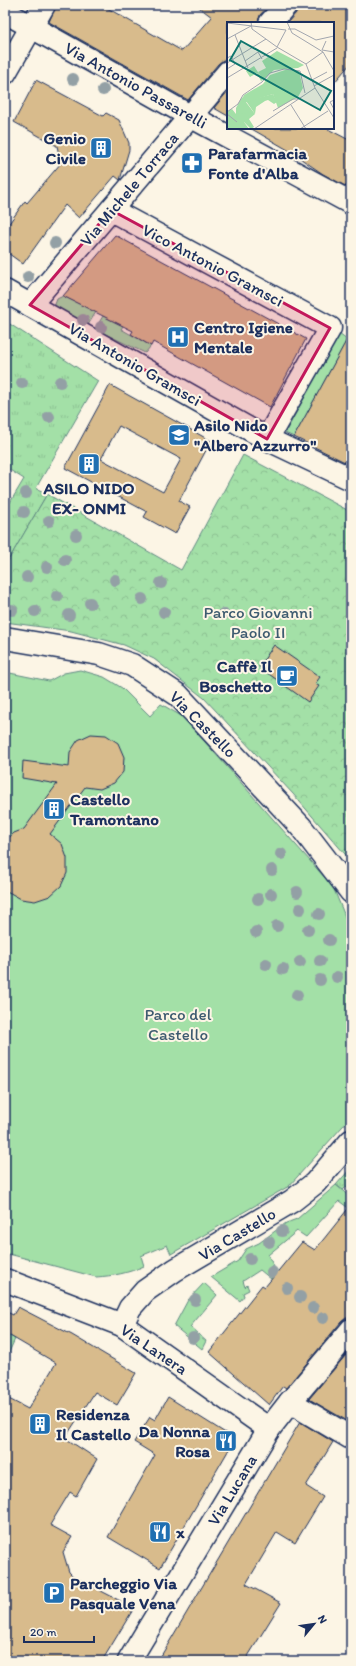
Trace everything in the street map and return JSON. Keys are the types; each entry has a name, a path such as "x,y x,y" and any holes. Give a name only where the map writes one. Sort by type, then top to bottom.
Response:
{"street":[{"path":"5,73 44,5"},
{"path":"271,22 286,5"},
{"name":"Via Antonio Passarelli","path":"5,12 190,116 351,203"},
{"name":"Via Michele Torraca","path":"30,305 227,73"},
{"name":"Vico Antonio Gramsci","path":"110,210 330,328 267,439"},
{"name":"Via Antonio Gramsci","path":"5,291 267,439 351,479"},
{"name":"Via Castello","path":"5,638 99,654 132,665 178,695 301,827 351,892"},
{"name":"Via Castello","path":"122,1325 130,1308 145,1291 175,1270 292,1201 315,1182 351,1141"},
{"name":"Via Lanera","path":"5,1280 122,1325 269,1430"},
{"name":"Via Lucana","path":"129,1661 269,1430 290,1402 351,1330"},
{"path":"290,1402 351,1438"}],"highlighted area":[{"path":"111,210 330,328 267,439 30,305"}],"green space":[{"path":"63,296 96,312 88,325 54,307 57,299"},
{"path":"103,316 123,326 121,329 151,346 145,353 95,329"},
{"path":"5,321 98,381 36,488 47,494 5,566 5,511 24,479 5,467"},
{"path":"339,334 347,340 294,437 285,433"},
{"name":"Parco Giovanni Paolo II","path":"243,455 351,512 351,861 293,794 204,698 154,659 124,645 71,631 5,622 5,566 47,494 181,570"},
{"name":"Parco del Castello","path":"80,670 104,677 122,688 150,716 161,704 183,717 333,887 351,931 351,1117 289,1186 171,1254 167,1245 141,1256 144,1266 133,1271 96,1277 5,1253 5,672 49,681 64,673"},
{"path":"351,1168 351,1182 343,1190 336,1185"},
{"path":"336,1185 351,1198 351,1210 339,1201 306,1237 297,1231 268,1255 276,1271 283,1279 277,1284 260,1270 243,1281 245,1287 247,1285 249,1290 243,1293 244,1296 240,1301 211,1277 238,1261 246,1249 259,1243 286,1223 297,1219"},
{"path":"204,1283 217,1295 190,1327 206,1341 202,1349 174,1326 188,1300"},
{"path":"5,1333 15,1339 5,1361"}],"building":[{"path":"56,5 102,5 182,51 212,17 196,5 269,5 260,15 258,22 227,22 227,60 223,60 218,64 188,100 49,22"},
{"path":"298,5 351,5 351,63 334,83 334,22 288,22 296,13"},
{"name":"Genio Civile","path":"36,80 103,116 106,113 119,120 129,143 129,150 120,180 115,176 79,218 65,205 23,264 5,251 5,229 25,201 27,203 61,163 57,146 14,122"},
{"path":"227,92 227,115 214,108"},
{"path":"252,129 328,129 351,141 351,189 323,174 288,150"},
{"name":"Centro Igiene Mentale","path":"115,235 306,339 270,407 153,342 151,346 131,334 133,331 63,296"},
{"path":"351,332 351,465 294,437"},
{"name":"ASILO NIDO EX- ONMI","path":"110,385 211,441 179,501 190,507 175,534 144,517 147,512 65,468","holes":["119,426 181,459 163,492 101,459"]},
{"name":"Caffè Il Boschetto","path":"274,645 320,677 315,684 319,686 308,702 259,667"},
{"name":"Castello Tramontano","path":"91,734 106,735 118,743 124,757 123,772 114,783 100,789 85,787 50,834 62,844 67,858 67,873 61,886 50,896 35,901 21,899 5,890 5,841 14,833 24,829 57,784 22,778 23,761 69,767 70,752 78,740"},
{"path":"351,1205 351,1318 346,1318 341,1322 286,1388 283,1386 269,1405 209,1352 262,1285 265,1287 302,1242 315,1250"},
{"path":"18,1307 72,1335 136,1373 117,1405 95,1392 65,1438 97,1459 76,1496 70,1492 50,1525 72,1537 63,1552 69,1572 74,1577 134,1608 102,1661 5,1661 5,1397 28,1409 56,1363 5,1333 5,1311 13,1315"},
{"path":"351,1349 351,1423 309,1399"},
{"path":"168,1397 235,1439 160,1568 108,1537 155,1455 134,1442 150,1417 155,1420"},
{"path":"300,1422 333,1442 306,1486 323,1497 295,1543 277,1532 246,1584 281,1603 245,1661 158,1661"}],"place":[{"name":"Genio Civile","path":"101,148"},
{"name":"Parafarmacia Fonte d'Alba","path":"192,163"},
{"name":"Centro Igiene Mentale","path":"178,337"},
{"name":"Asilo Nido \"Albero Azzurro\"","path":"179,435"},
{"name":"ASILO NIDO EX- ONMI","path":"89,464"},
{"name":"Caffè Il Boschetto","path":"287,676"},
{"name":"Castello Tramontano","path":"54,809"},
{"name":"Residenza Il Castello","path":"40,1424"},
{"name":"Da Nonna Rosa","path":"226,1441"},
{"name":"x","path":"160,1532"},
{"name":"Parcheggio Via Pasquale Vena","path":"54,1593"}]}
